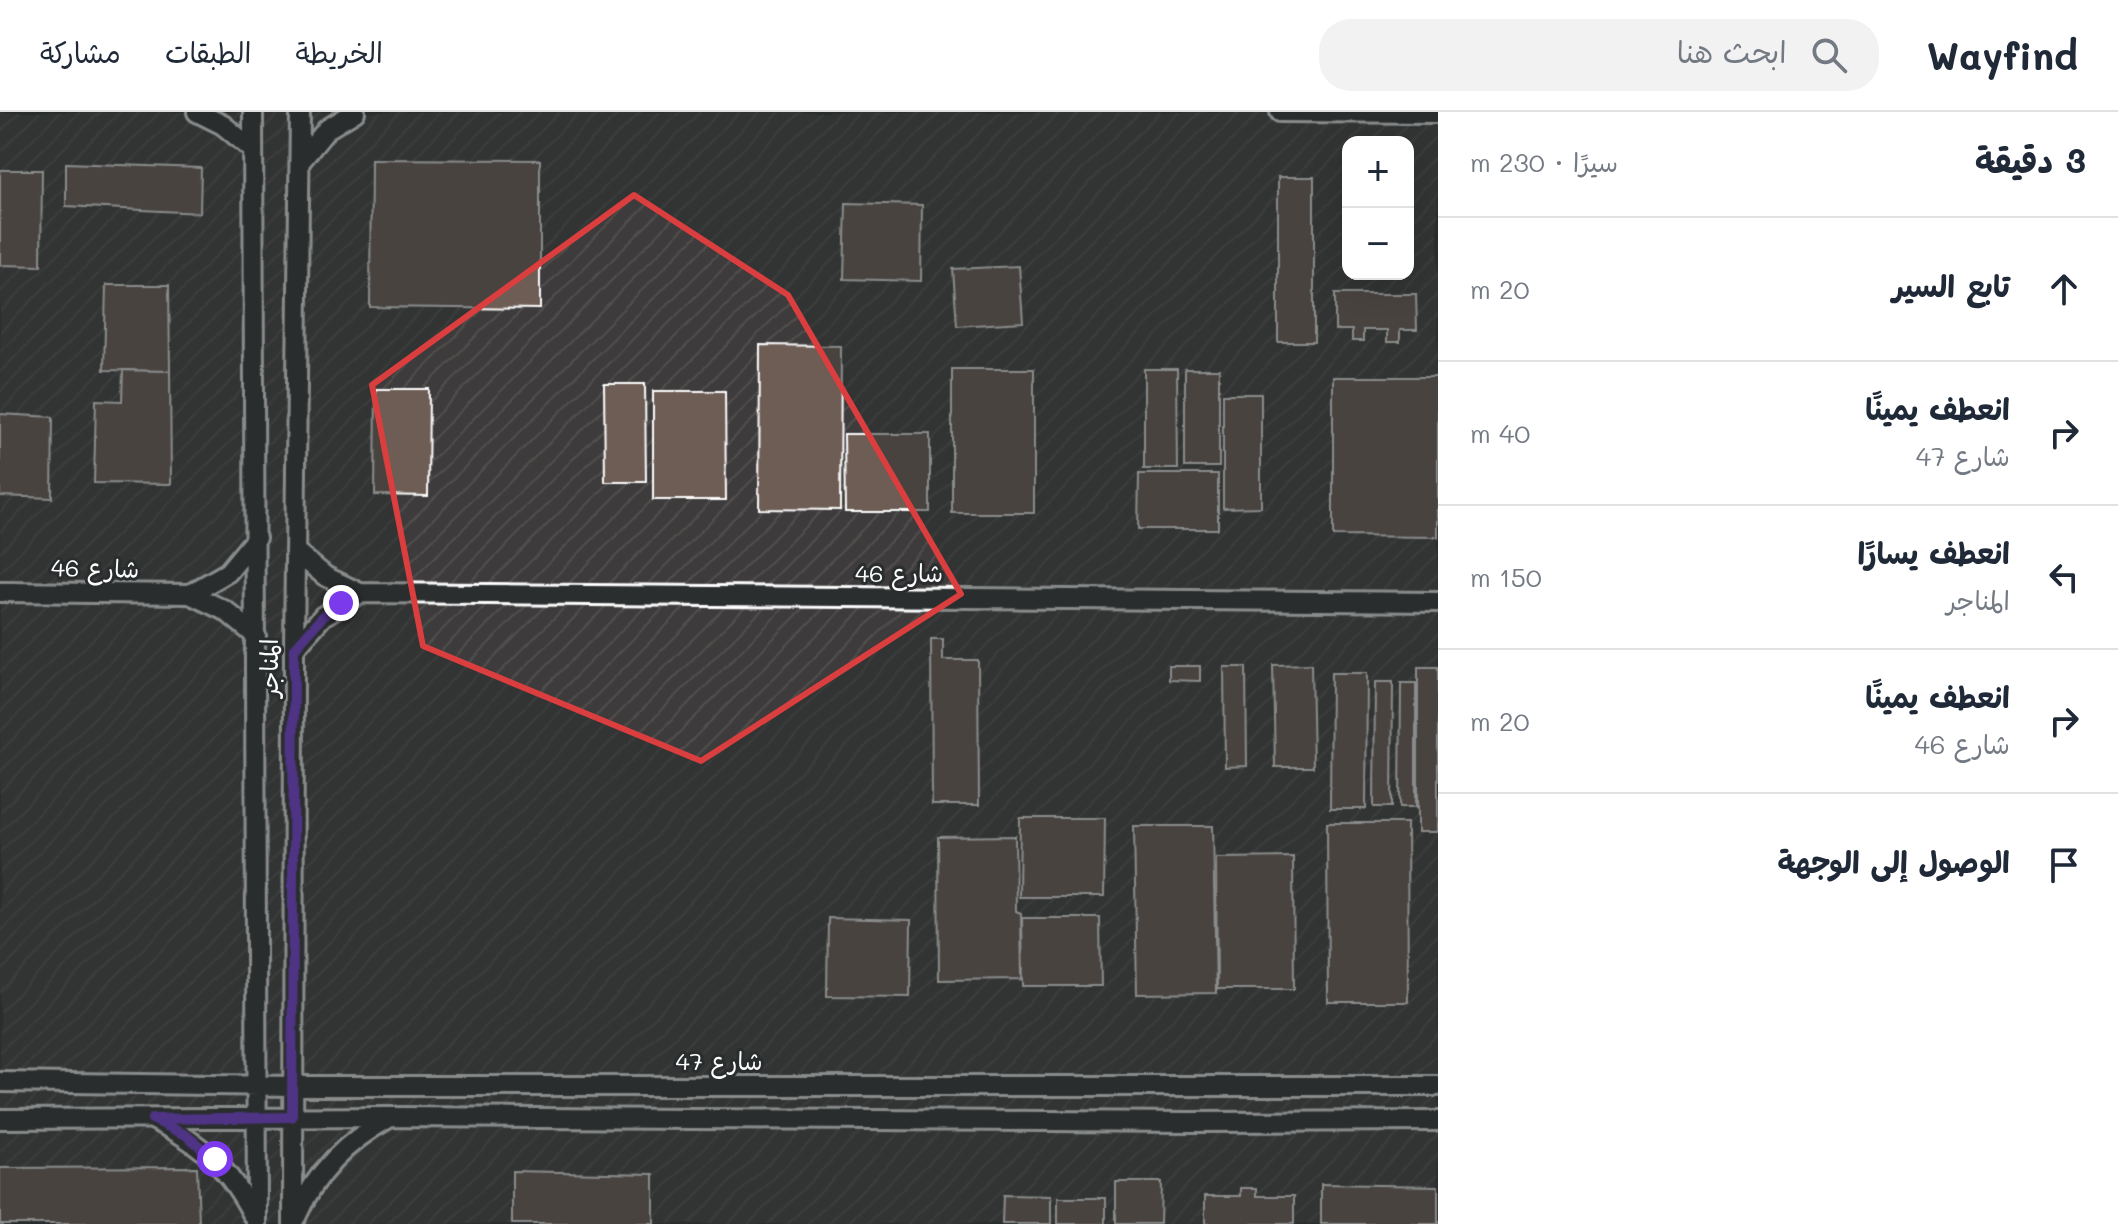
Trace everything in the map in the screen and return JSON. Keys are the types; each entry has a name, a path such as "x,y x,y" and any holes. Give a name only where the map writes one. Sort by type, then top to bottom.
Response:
{"street":[{"path":"197,112 223,125 253,150"},
{"name":"المناجر","path":"253,112 257,1223"},
{"name":"المناجر","path":"293,1223 294,649 300,112"},
{"path":"300,162 327,129 355,112"},
{"path":"1280,112 1438,113"},
{"path":"190,594 228,572 256,538"},
{"name":"شارع 46","path":"295,551 325,576 360,593 1438,602"},
{"name":"شارع 46","path":"0,592 190,594 226,611 256,636"},
{"path":"294,649 323,616 360,593"},
{"name":"شارع 47","path":"0,1082 292,1086 1438,1086"},
{"path":"293,1223 305,1196 322,1171 342,1150 390,1117"},
{"path":"0,1119 390,1117 1438,1121"},
{"path":"152,1119 186,1135 215,1159 239,1188 257,1223"}],"highlighted area":[{"path":"634,195 788,295 961,594 701,761 423,646 372,385"}],"shaded area":[{"path":"0,112 1438,112 1438,1224 0,1224"}],"building":[{"path":"371,159 540,160 540,309 370,307"},
{"path":"66,163 201,168 200,213 66,206"},
{"path":"0,170 42,170 41,266 0,265"},
{"path":"1278,177 1314,177 1314,342 1278,342"},
{"path":"846,203 922,205 921,281 844,279"},
{"path":"1019,266 1023,322 957,326 953,269"},
{"path":"106,285 169,285 170,371 104,370"},
{"path":"1335,294 1416,294 1417,330 1400,330 1400,342 1387,342 1387,330 1363,330 1363,341 1352,341 1352,330 1335,330"},
{"path":"760,345 841,346 840,510 759,509"},
{"path":"952,369 1034,369 1034,513 952,513"},
{"path":"1144,369 1177,369 1178,469 1144,469"},
{"path":"1185,369 1219,369 1219,467 1185,467"},
{"path":"123,370 170,371 171,484 94,483 96,400 122,401"},
{"path":"1333,377 1438,377 1438,537 1333,536"},
{"path":"604,384 645,384 646,482 605,482"},
{"path":"376,389 429,389 428,496 375,495"},
{"path":"653,391 725,391 726,500 653,500"},
{"path":"1223,394 1261,394 1261,507 1223,508"},
{"path":"0,414 53,417 52,498 0,496"},
{"path":"844,434 930,434 930,512 845,512"},
{"path":"1139,474 1218,474 1218,529 1138,529"},
{"path":"931,639 943,639 943,660 978,660 979,805 932,805"},
{"path":"1311,664 1313,767 1275,767 1273,665"},
{"path":"1169,666 1200,666 1200,681 1169,680"},
{"path":"1224,667 1246,667 1247,766 1225,767"},
{"path":"1418,667 1438,667 1438,832 1418,832"},
{"path":"1331,673 1367,673 1366,809 1330,809"},
{"path":"1375,682 1393,682 1392,807 1374,807"},
{"path":"1401,683 1416,683 1416,807 1400,807"},
{"path":"1020,818 1105,818 1104,897 1019,897"},
{"path":"1327,823 1407,823 1408,1002 1328,1002"},
{"path":"1134,826 1213,826 1216,993 1137,994"},
{"path":"1015,836 1016,911 1021,913 1022,979 939,980 938,837"},
{"path":"1293,857 1294,989 1217,989 1216,858"},
{"path":"828,918 911,920 910,997 827,996"},
{"path":"1022,918 1100,918 1101,986 1023,986"},
{"path":"197,1167 199,1224 0,1224 0,1168"},
{"path":"512,1171 654,1174 654,1224 512,1224"},
{"path":"1116,1182 1161,1182 1160,1224 1116,1224"},
{"path":"1321,1184 1438,1186 1438,1224 1321,1224"},
{"path":"1241,1188 1257,1188 1257,1196 1294,1196 1294,1224 1205,1224 1205,1196 1241,1196"},
{"path":"1003,1195 1051,1196 1051,1224 1002,1224"},
{"path":"1058,1198 1106,1198 1106,1224 1058,1224"}],"route":[{"path":"215,1159 186,1135 152,1119 292,1117 294,649 307,631 341,603"}]}
